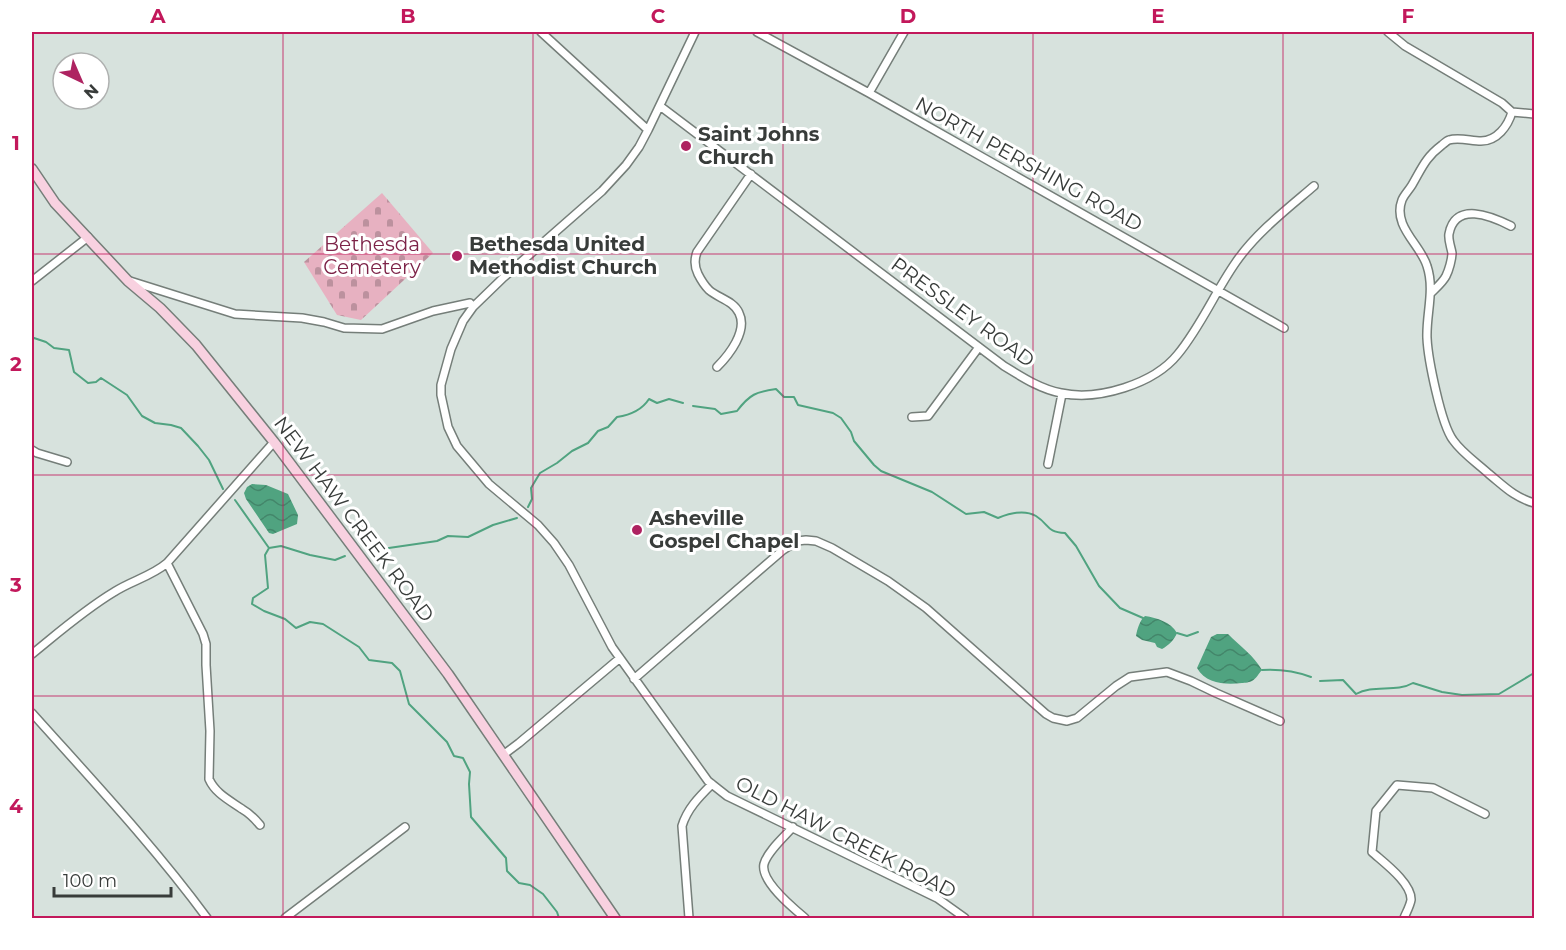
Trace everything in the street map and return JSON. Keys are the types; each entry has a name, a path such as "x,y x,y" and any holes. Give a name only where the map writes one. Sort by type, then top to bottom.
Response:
{"street":[{"path":"541,32 648,130"},
{"name":"OLD HAW CREEK ROAD","path":"695,32 648,130 616,177 473,307 457,332 441,385 447,422 457,446 489,484 538,525 553,541 569,565 597,620 620,658 702,774 712,784 727,796 937,898 965,918"},
{"name":"NORTH PERSHING ROAD","path":"756,32 1284,328"},
{"path":"868,93 904,32"},
{"path":"1388,32 1405,46 1502,102 1512,112 1534,114"},
{"name":"PRESSLEY ROAD","path":"660,106 1004,366 1024,379 1062,394 1099,394 1130,385 1157,373 1166,366 1190,338 1236,261 1256,238 1314,186"},
{"path":"1512,112 1503,130 1491,138 1480,141 1448,140 1429,156 1402,201 1400,217 1409,237 1427,265 1431,293 1427,317 1427,339 1441,408 1450,437 1460,449 1506,489 1534,503"},
{"name":"NEW HAW CREEK ROAD","path":"32,169 55,203 128,281 160,308 209,360 274,442 448,675 615,918"},
{"path":"717,367 732,351 741,320 733,305 708,289 696,270 694,260 697,252 751,174"},
{"path":"1431,293 1447,275 1452,254 1449,236 1453,223 1463,215 1479,213 1496,218 1510,226"},
{"path":"32,281 88,237"},
{"path":"128,281 235,314 302,318 344,328 382,329 433,311 470,303 473,307"},
{"path":"912,417 928,416 979,347"},
{"path":"1048,464 1062,394"},
{"path":"32,654 99,602 142,577 158,571 274,442"},
{"path":"32,450 67,462"},
{"path":"634,679 783,550 797,541 811,540 832,548 913,598 1053,718 1066,721 1077,718 1130,677 1167,672 1280,721"},
{"path":"167,563 206,644 210,731 209,779 216,790 260,825"},
{"path":"503,755 620,658"},
{"path":"32,713 120,812 207,918"},
{"path":"689,918 682,826 684,817 712,784"},
{"path":"1404,918 1411,900 1409,893 1400,876 1372,852 1376,811 1396,785 1433,788 1485,814"},
{"path":"285,918 405,827"},
{"path":"793,827 770,852 764,868 767,878 777,892 805,918"}],"green space":[{"name":"Bethesda Cemetery","path":"382,193 433,253 361,320 337,315 304,262"}],"water":[{"path":"252,484 266,485 288,494 298,515 297,524 273,534 269,533 246,499 244,493"},
{"path":"1145,616 1167,623 1177,633 1167,646 1162,649 1155,643 1136,636"},
{"path":"1217,634 1228,634 1255,660 1262,670 1253,680 1244,683 1223,683 1211,680 1197,668 1211,637"}],"waterway":[{"path":"32,340 34,338 54,348 69,350 74,372 88,383 96,382 101,378 127,395 142,416 155,423 181,428 209,460 223,489"},
{"path":"693,406 715,409 721,414 737,411 754,395 776,389 784,397 794,397 798,405 833,413 841,418 851,432 854,441 881,471 932,492 966,514 984,512 998,518 1022,512 1036,516 1051,530 1065,533 1076,546 1099,586 1120,608 1143,618"},
{"path":"528,507 532,499 531,488 540,473 588,443 598,431 608,427 617,417 635,411 649,399 657,403 669,399 683,403"},
{"path":"235,500 269,548"},
{"path":"375,550 437,541 448,536 468,537 493,525 517,518"},
{"path":"269,548 281,546 335,560 345,556"},
{"path":"269,548 265,555 268,588 253,598 252,604 285,619 296,628 310,622 323,624 359,647 369,660 392,663 400,671 409,704 447,742 454,756 463,758 470,772 471,817 506,858 507,871 519,883 530,885 543,894 559,918"},
{"path":"1177,633 1187,636 1198,632"},
{"path":"1262,670 1287,671 1311,677"},
{"path":"1320,681 1343,680 1356,694 1370,689 1399,688 1413,683 1442,692 1462,695 1499,694 1534,673"}],"place":[{"name":"Saint Johns Church","path":"686,146"},
{"name":"Bethesda United Methodist Church","path":"457,256"},
{"name":"Asheville Gospel Chapel","path":"637,530"}]}
